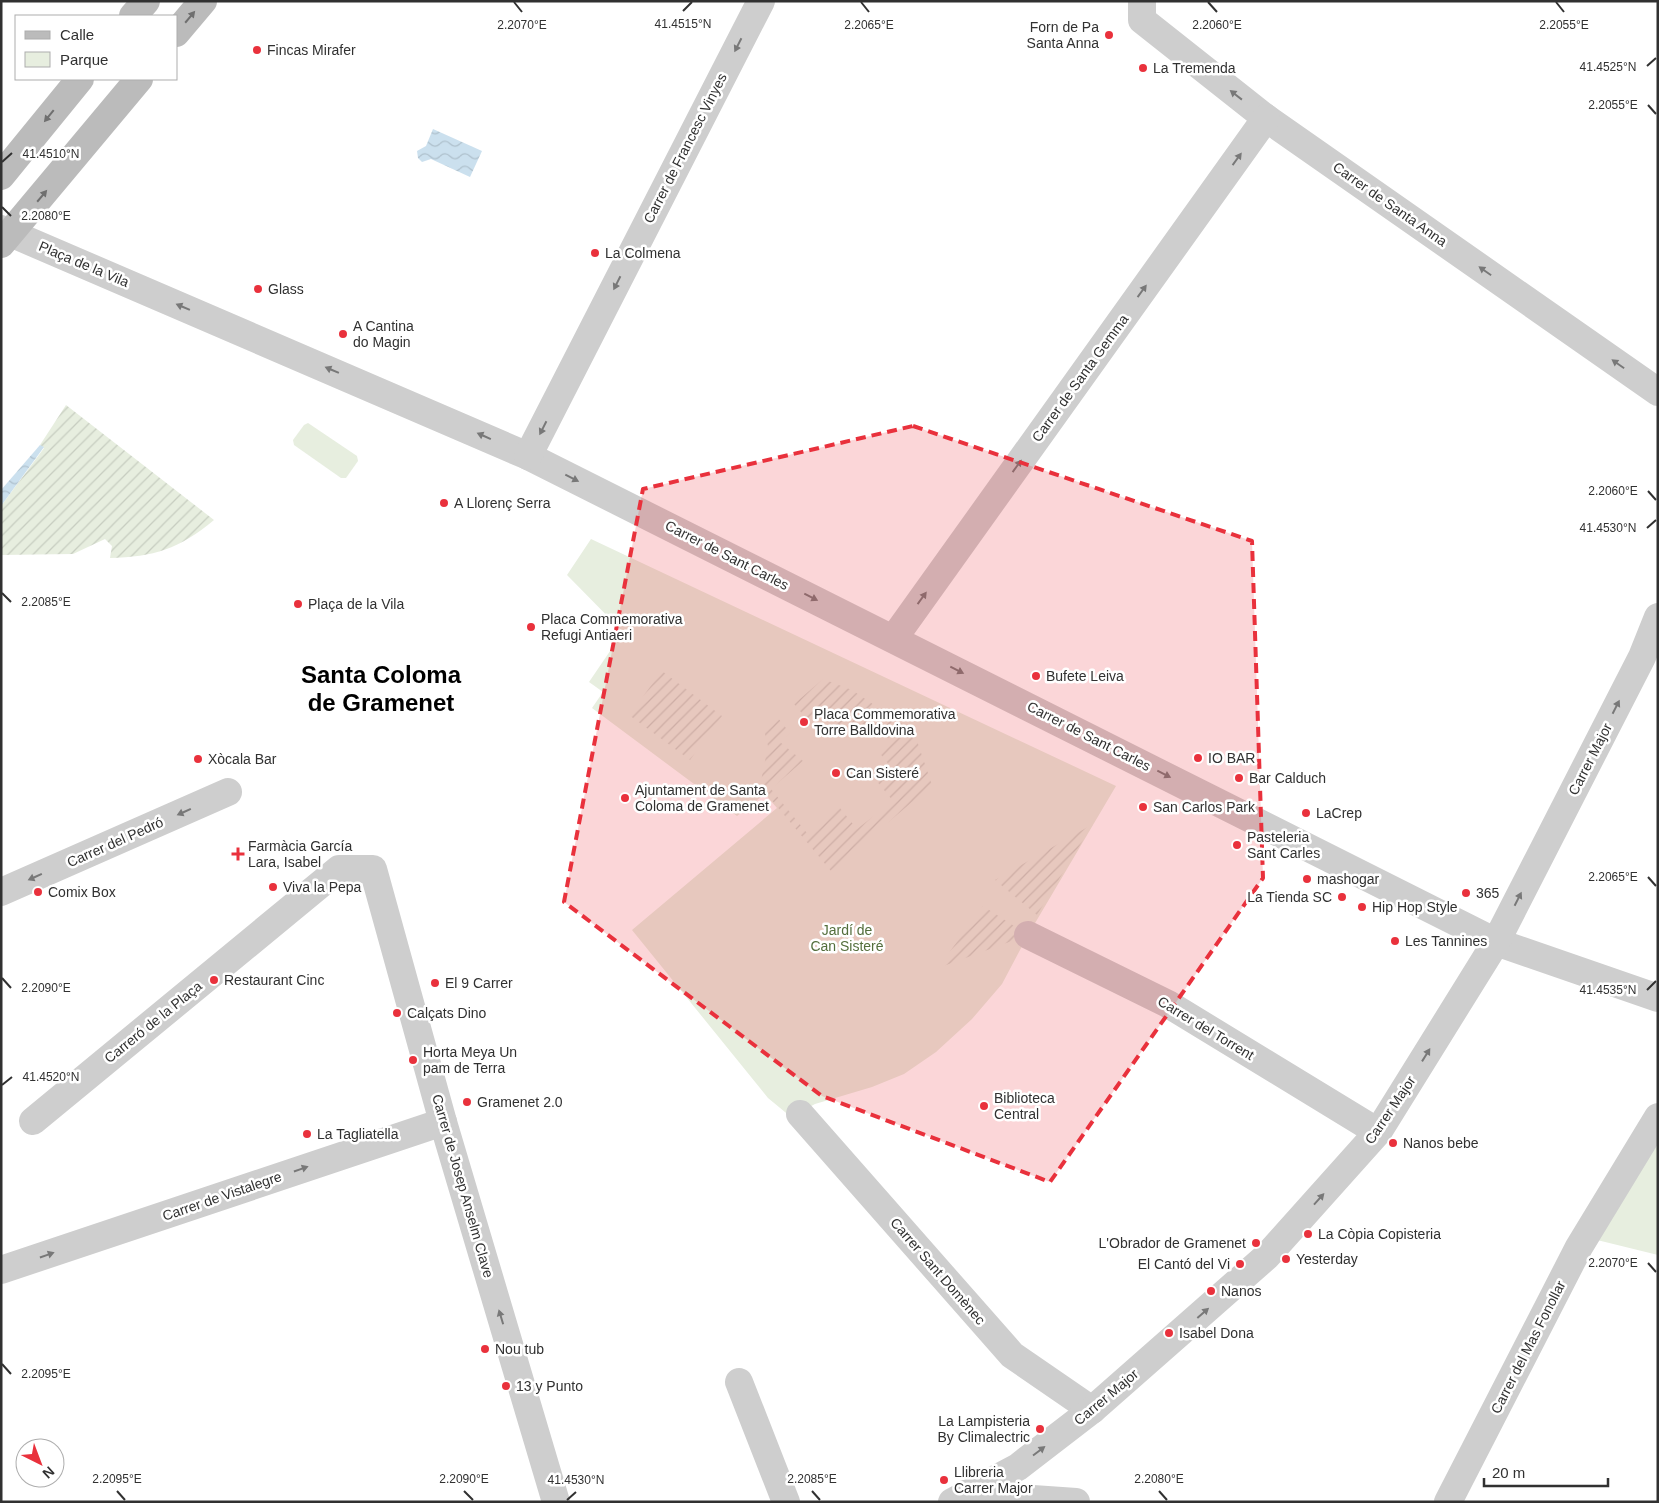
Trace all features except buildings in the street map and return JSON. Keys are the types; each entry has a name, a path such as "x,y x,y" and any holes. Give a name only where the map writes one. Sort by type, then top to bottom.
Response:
{"street":[{"path":"134,15 146,1"},
{"path":"178,32 204,1"},
{"name":"Carrer de Francesc Vinyes","path":"528,456 761,1"},
{"name":"Carrer de Santa Anna","path":"1142,1 1142,20 1266,118 1658,392"},
{"path":"1,176 79,80"},
{"path":"4,235 138,80"},
{"name":"Carrer de Santa Gemma","path":"894,638 1266,118"},
{"name":"Plaça de la Vila","path":"4,235 528,456"},
{"name":"Carrer de Sant Carles","path":"528,456 894,638 1496,942 1658,998"},
{"name":"Carrer Major","path":"958,1498 1018,1467 1092,1410 1267,1256 1378,1132 1496,942 1642,657 1658,616"},
{"name":"Carrer del Pedró","path":"1,892 228,792"},
{"name":"Carreró de la Plaça","path":"33,1120 339,869 373,869"},
{"name":"Carrer de Josep Anselm Clave","path":"373,869 443,1122 556,1502"},
{"name":"Carrer del Torrent","path":"1028,934 1168,1004 1378,1132"},
{"name":"Carrer Sant Domènec","path":"800,1114 1012,1355 1092,1410"},
{"name":"Carrer del Mas Fonollar","path":"1448,1502 1579,1247 1658,1117"},
{"name":"Carrer de Vistalegre","path":"1,1270 443,1122"},
{"path":"738,1382 786,1502"},
{"path":"958,1498 1076,1502"}],"highlighted area":[{"path":"913,426 1252,541 1263,878 1050,1182 822,1096 564,902 643,489"}],"green space":[{"path":"66,405 214,520 177,545 140,556 110,558 112,546 105,539 73,554 1,555 1,506 44,448 40,445"},
{"path":"308,423 357,456 358,461 346,478 341,478 294,445 293,440 304,425"},
{"name":"Jardí de Can Sisteré","path":"591,539 1116,786 1028,935 1002,984 972,1019 936,1052 904,1074 872,1087 815,1104 791,1117 768,1098 632,930 777,808 765,794 737,816 592,708 603,692 589,682 623,632 567,575"},
{"path":"662,671 722,716 690,760 629,715"},
{"path":"823,679 852,690 914,732 932,785 831,871 760,786 768,746 764,730 778,718 790,733 780,742 803,761 771,789 807,833 840,808 857,829 893,801 875,779 890,766 878,751 890,741 879,727 866,737 854,722 841,732 821,708 807,719 794,704"},
{"path":"1093,824 1037,915 995,880"},
{"path":"983,906 1028,935 938,968"},
{"path":"1658,1133 1658,1255 1593,1239"}],"water":[{"path":"433,129 482,151 470,177 431,159 422,162 418,158 417,151 426,146"},
{"path":"40,445 44,447 1,506 1,490"}],"place":[{"name":"Forn de Pa Santa Anna","path":"1109,35"},
{"name":"Fincas Mirafer","path":"257,50"},
{"name":"La Tremenda","path":"1143,68"},
{"name":"La Colmena","path":"595,253"},
{"name":"Glass","path":"258,289"},
{"name":"A Cantina do Magin","path":"343,334"},
{"name":"A Llorenç Serra","path":"444,503"},
{"name":"Plaça de la Vila","path":"298,604"},
{"name":"Placa Commemorativa Refugi Antiaeri","path":"531,627"},
{"name":"Bufete Leiva","path":"1036,676"},
{"name":"Placa Commemorativa Torre Balldovina","path":"804,722"},
{"name":"IO BAR","path":"1198,758"},
{"name":"Xòcala Bar","path":"198,759"},
{"name":"Can Sisteré","path":"836,773"},
{"name":"Bar Calduch","path":"1239,778"},
{"name":"Ajuntament de Santa Coloma de Gramenet","path":"625,798"},
{"name":"San Carlos Park","path":"1143,807"},
{"name":"LaCrep","path":"1306,813"},
{"name":"Pasteleria Sant Carles","path":"1237,845"},
{"name":"Farmàcia García Lara, Isabel","path":"238,854"},
{"name":"mashogar","path":"1307,879"},
{"name":"Viva la Pepa","path":"273,887"},
{"name":"Comix Box","path":"38,892"},
{"name":"365","path":"1466,893"},
{"name":"La Tienda SC","path":"1342,897"},
{"name":"Hip Hop Style","path":"1362,907"},
{"name":"Les Tannines","path":"1395,941"},
{"name":"Restaurant Cinc","path":"214,980"},
{"name":"El 9 Carrer","path":"435,983"},
{"name":"Calçats Dino","path":"397,1013"},
{"name":"Horta Meya Un pam de Terra","path":"413,1060"},
{"name":"Gramenet 2.0","path":"467,1102"},
{"name":"Biblioteca Central","path":"984,1106"},
{"name":"La Tagliatella","path":"307,1134"},
{"name":"Nanos bebe","path":"1393,1143"},
{"name":"La Còpia Copisteria","path":"1308,1234"},
{"name":"L'Obrador de Gramenet","path":"1256,1243"},
{"name":"Yesterday","path":"1286,1259"},
{"name":"El Cantó del Vi","path":"1240,1264"},
{"name":"Nanos","path":"1211,1291"},
{"name":"Isabel Dona","path":"1169,1333"},
{"name":"Nou tub","path":"485,1349"},
{"name":"13 y Punto","path":"506,1386"},
{"name":"La Lampisteria By Climalectric","path":"1040,1429"},
{"name":"Llibreria Carrer Major","path":"944,1480"}],"district":[{"name":"Santa Coloma de Gramenet","path":"381,689"}]}
